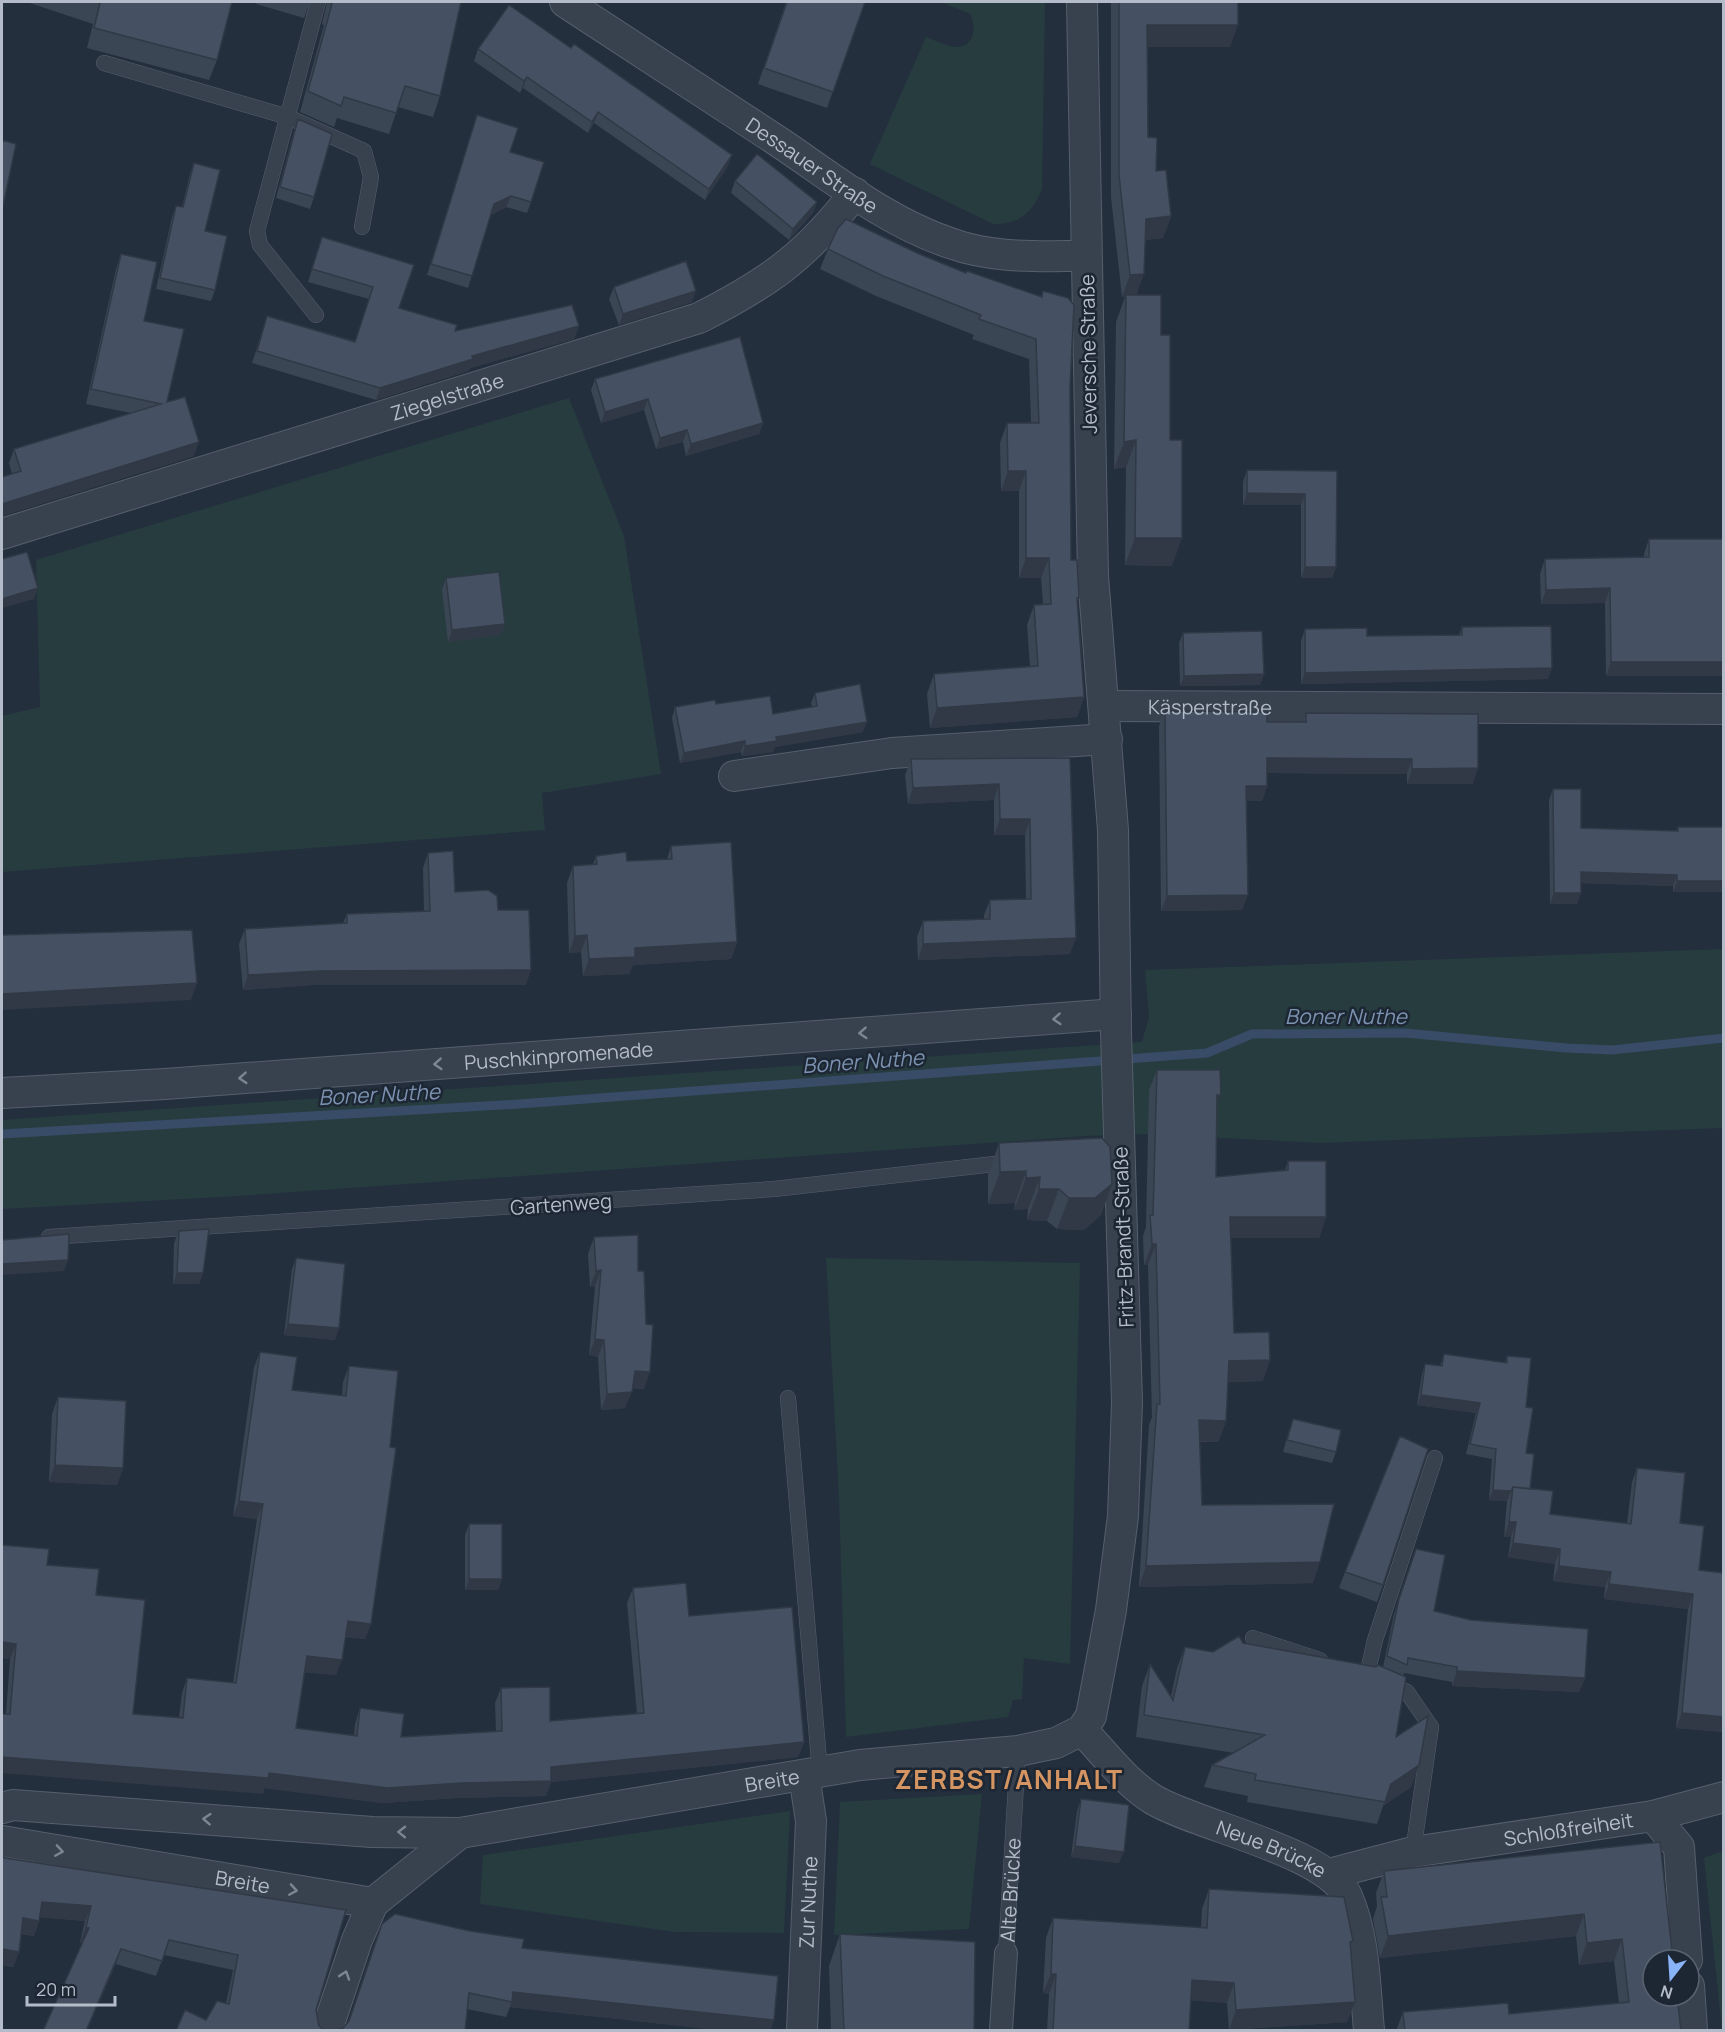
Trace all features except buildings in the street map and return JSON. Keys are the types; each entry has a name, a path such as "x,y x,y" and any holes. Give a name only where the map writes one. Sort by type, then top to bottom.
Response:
{"street":[{"name":"Dessauer Straße","path":"565,2 855,193 912,227 967,248 1019,256 1085,256"},
{"name":"Jeversche Straße","path":"1082,2 1085,256 1093,576 1104,706"},
{"name":"Ziegelstraße","path":"2,534 699,318 776,275 826,230 855,193"},
{"name":"Käsperstraße","path":"1104,706 1724,709"},
{"path":"734,776 892,753 1107,738 1104,706"},
{"name":"Fritz-Brandt-Straße","path":"1082,1730 1091,1716 1112,1610 1123,1516 1127,1402 1110,1156 1117,1077 1113,830 1107,738"},
{"name":"Puschkinpromenade","path":"2,1093 1116,1023"},
{"name":"Breite","path":"2,1808 13,1805 372,1832 460,1833 860,1765 1018,1751 1056,1743 1082,1730"},
{"name":"Neue Brücke","path":"1082,1730 1128,1779 1152,1799 1304,1860 1329,1874 1346,1894 1354,1917 1359,1939 1370,2031"},
{"name":"Zur Nuthe","path":"802,2031 812,1773"},
{"name":"Schloßfreiheit","path":"1329,1874 1413,1852 1653,1816 1724,1797"},
{"path":"1653,1816 1678,1847 1686,1948"},
{"name":"Breite","path":"2,1841 373,1903 460,1833"},
{"path":"327,2031 357,1940 373,1903"},
{"name":"Alte Brücke","path":"1001,2031 1006,1953"},
{"path":"1690,2008 1692,2031"}],"lane":[{"path":"316,315 260,245 257,231 318,2"},
{"path":"104,63 288,117 364,151 371,177 362,227"},
{"name":"Gartenweg","path":"34,1238 774,1189 973,1164 1031,1161"},
{"path":"788,1398 812,1773"},
{"path":"1413,1852 1431,1727 1407,1692 1361,1673 1375,1640 1435,1458"},
{"path":"1252,1638 1336,1665"},
{"name":"Alte Brücke","path":"1006,1953 1018,1751"}],"green space":[{"path":"941,2 1045,2 1042,189 1024,216 1010,222 993,224 870,164 926,37 955,47 967,44 973,36 974,30 970,14"},
{"path":"569,398 624,536 661,774 542,793 545,830 2,872 2,716 40,707 36,560"},
{"path":"1723,949 1723,1128 1319,1143 1144,1134 1086,1136 238,1196 2,1209 2,1120 1142,1042 1149,1017 1145,970"},
{"path":"826,1258 1080,1263 1070,1664 1024,1658 1022,1699 1013,1700 1008,1717 846,1737 839,1497"},
{"path":"982,1794 969,1929 834,1935 840,1802"},
{"path":"790,1811 784,1933 675,1932 480,1904 483,1855"},
{"path":"1723,1851 1724,2030 1722,2030 1704,1858"}],"waterway":[{"name":"Boner Nuthe","path":"2,1134 519,1104 1207,1053 1252,1034 1405,1033 1612,1050 1724,1038"}],"district":[{"name":"ZERBST/ANHALT","path":"1009,1779"}]}
